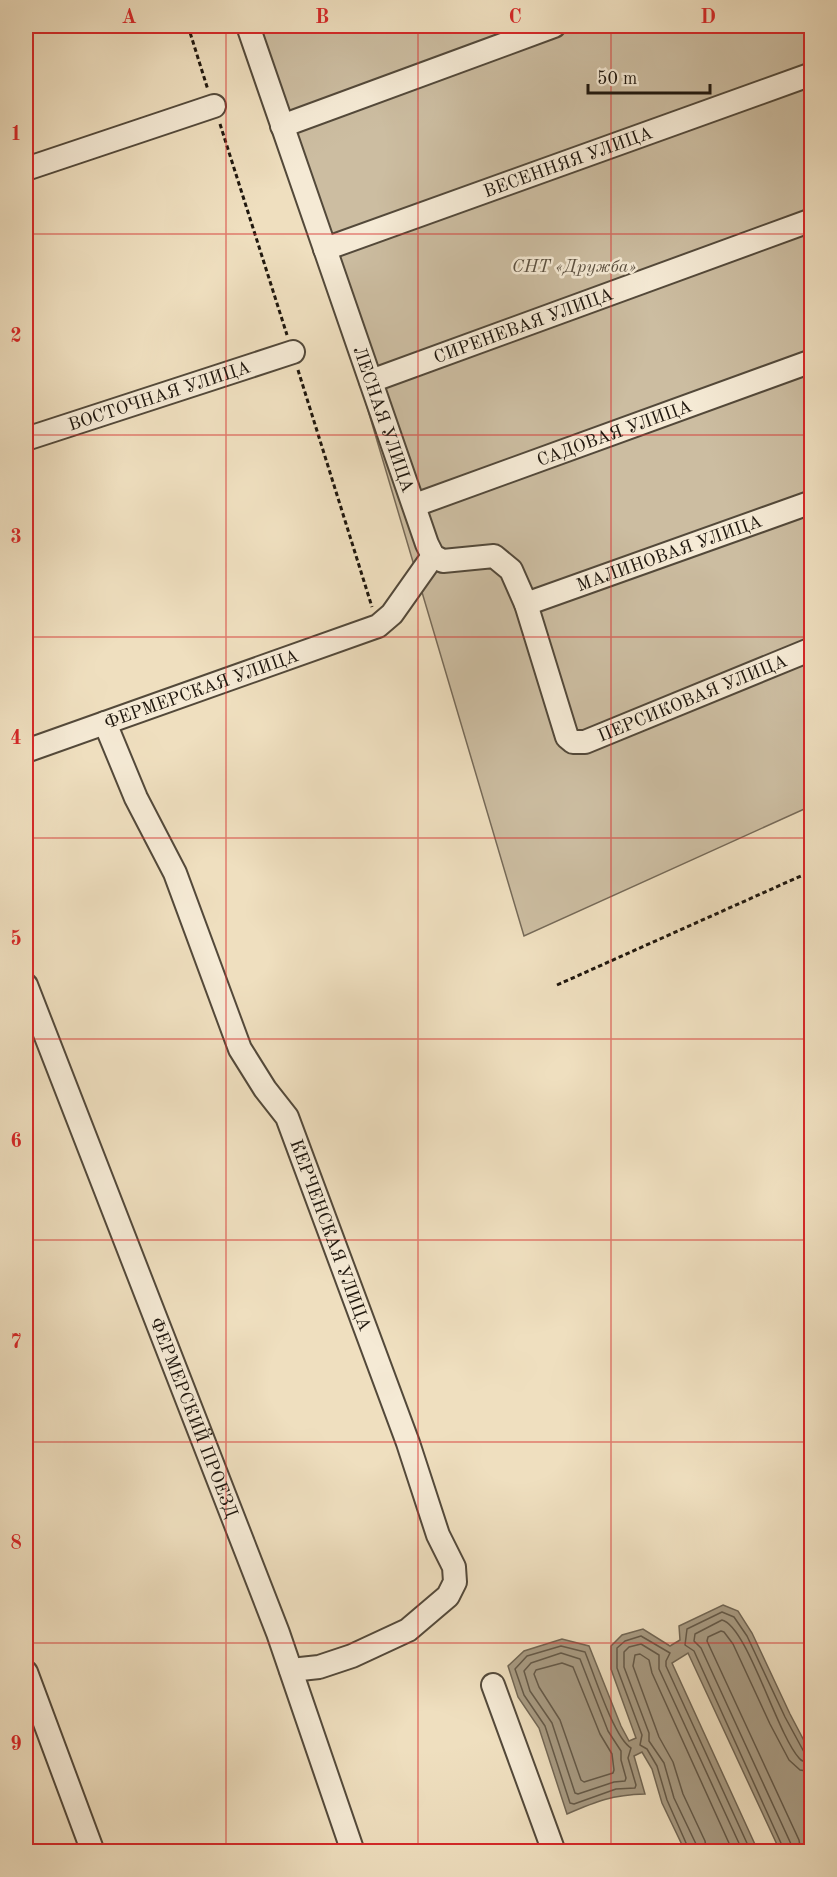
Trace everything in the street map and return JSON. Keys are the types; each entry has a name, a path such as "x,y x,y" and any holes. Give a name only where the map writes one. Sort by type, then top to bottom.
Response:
{"street":[{"name":"ЛЕСНАЯ УЛИЦА","path":"248,26 433,556"},
{"path":"282,126 554,26"},
{"name":"ВЕСЕННЯЯ УЛИЦА","path":"325,249 812,74"},
{"path":"26,169 213,106"},
{"name":"СИРЕНЕВАЯ УЛИЦА","path":"371,381 812,220"},
{"name":"ВОСТОЧНАЯ УЛИЦА","path":"26,439 293,352"},
{"name":"САДОВАЯ УЛИЦА","path":"415,505 812,361"},
{"name":"МАЛИНОВАЯ УЛИЦА","path":"526,604 812,502"},
{"path":"378,626 392,614 433,556 443,561 494,556 511,570 526,604"},
{"name":"ПЕРСИКОВАЯ УЛИЦА","path":"526,604 567,737 573,742 585,742 812,649"},
{"name":"ФЕРМЕРСКАЯ УЛИЦА","path":"26,751 378,626"},
{"name":"КЕРЧЕНСКАЯ УЛИЦА","path":"105,723 136,798 175,873 240,1048 265,1089 287,1117 408,1443 438,1535 453,1567 455,1582 448,1596 408,1630 352,1656 319,1667 291,1670"},
{"name":"ФЕРМЕРСКИЙ ПРОЕЗД","path":"26,985 278,1633 353,1851"},
{"path":"26,1672 93,1851"},
{"path":"493,1685 554,1851"}],"path":[{"path":"188,26 378,626"},
{"path":"557,985 812,871"}],"green space":[{"name":"СНТ «Дружба»","path":"254,26 811,26 811,806 524,936"}],"water":[{"path":"723,1605 738,1611 752,1633 811,1754 811,1851 780,1851 688,1653 672,1663 758,1851 685,1851 662,1803 652,1769 642,1752 634,1756 645,1794 605,1800 567,1814 539,1728 518,1697 508,1666 524,1651 562,1639 589,1646 621,1726 629,1741 636,1738 611,1669 611,1646 622,1635 643,1629 670,1646 680,1640 679,1626"}]}
